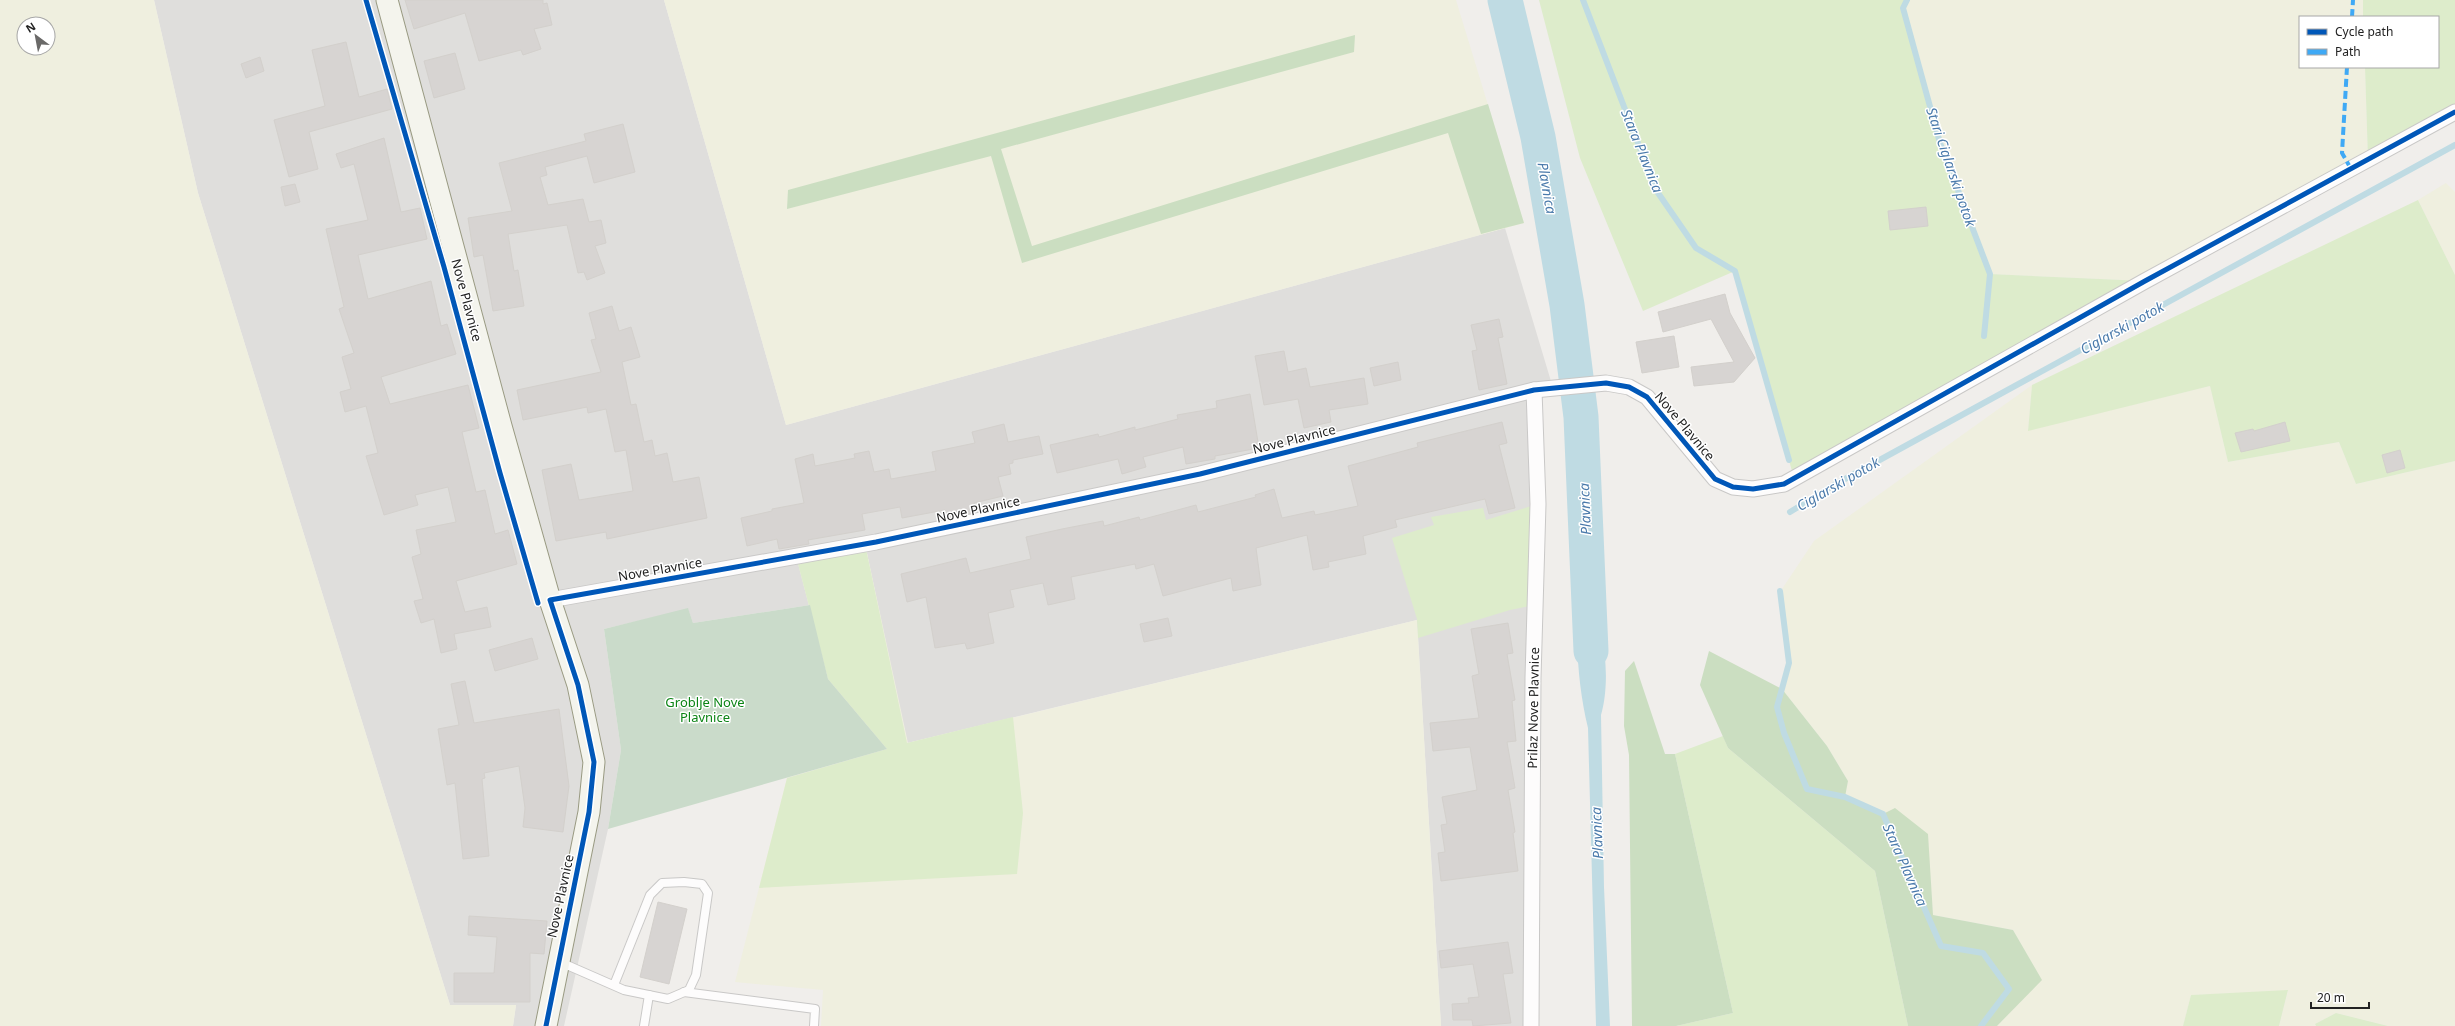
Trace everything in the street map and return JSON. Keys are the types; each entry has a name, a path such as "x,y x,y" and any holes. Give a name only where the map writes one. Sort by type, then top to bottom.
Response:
{"street":[{"name":"Nove Plavnice","path":"387,0 550,600 578,686 594,762 589,812 546,1026"},
{"name":"Nove Plavnice","path":"550,600 876,542 1200,474 1534,390 1552,388 1606,383 1630,387 1647,397 1715,479 1734,487 1753,489 1784,484 2144,281 2455,112"},
{"name":"Prilaz Nove Plavnice","path":"1531,1026 1533,678 1538,504 1534,390"}],"lane":[{"path":"558,961 573,966 614,985 649,995 668,999 689,990 696,975 708,893 702,884 684,882 662,883 650,895 614,985"},
{"path":"684,992 815,1009 814,1026"},
{"path":"644,1026 649,995"}],"shaded area":[{"path":"154,0 664,0 786,425 1505,228 1553,388 1534,390 1531,1026 1441,1026 1417,620 907,743 865,544 810,605 693,623 688,609 604,629 621,750 608,829 564,1026 513,1026 516,1005 450,1005 198,193"}],"green space":[{"path":"0,0 154,0 198,193 450,1005 516,1005 513,1026 0,1026"},
{"path":"664,0 1456,0 1524,223 786,425"},
{"path":"1539,0 1907,0 1903,8 1940,143 1990,274 2145,281 1794,478 1735,271 1643,311 1580,158"},
{"path":"1907,0 2363,0 2363,16 2299,16 2299,68 2365,68 2368,160 2145,281 1990,274 1940,143 1903,8"},
{"path":"2363,0 2455,0 2455,112 2368,160 2365,68 2439,68 2439,16 2363,16"},
{"path":"1355,35 1354,52 1001,149 1032,246 1488,104 1524,223 1481,234 1448,133 1022,263 991,156 787,209 788,190"},
{"path":"2446,183 2455,192 2455,275 2418,200"},
{"path":"2418,200 2455,275 2455,461 2356,484 2339,442 2228,462 2210,386 2028,431 2032,385"},
{"path":"2032,385 2028,430 2210,386 2228,462 2339,442 2356,484 2455,461 2455,1026 2388,1026 2336,1013 2315,1024 2316,1026 2279,1026 2288,991 2191,995 2183,1026 1997,1026 2041,980 2013,930 1933,915 1927,834 1845,797 1848,781 1827,746 1782,689 1789,663 1780,592 1814,541"},
{"path":"1538,504 1535,605 1510,610 1418,638 1417,619 1392,538 1434,525 1431,517 1483,508 1486,520"},
{"path":"865,544 908,743 1417,620 1441,1026 821,1026 823,990 735,982 787,778 887,749 828,679 796,556"},
{"path":"865,544 907,743 1013,717 1023,813 1017,874 759,888 787,778 887,749 828,679 796,556"},
{"name":"Groblje Nove Plavnice","path":"810,605 828,679 887,749 608,829 621,750 604,629 688,608 693,623"},
{"path":"1709,651 1782,689 1827,746 1848,781 1845,797 1883,814 1895,808 1928,834 1933,915 2013,930 2042,980 1997,1026 1908,1026 1875,871 1728,748 1700,685"},
{"path":"1634,661 1665,754 1675,754 1733,1013 1676,1026 1632,1026 1629,755 1624,726 1625,671"},
{"path":"1723,736 1728,748 1875,871 1908,1026 1676,1026 1733,1013 1675,754"},
{"path":"2288,990 2279,1026 2183,1026 2191,995"},
{"path":"2336,1013 2388,1026 2316,1026 2315,1024"}],"water":[{"path":"1589,604 1600,629 1606,674 1604,703 1601,715 1604,887 1610,1026 1596,1026 1588,728 1580,684 1577,639 1579,610"}],"building":[{"path":"405,0 543,0 543,4 547,3 552,25 534,29 541,49 523,55 521,50 479,61 465,13 414,29"},
{"path":"346,42 359,97 387,89 392,109 309,132 318,169 289,177 274,120 325,106 312,50"},
{"path":"455,53 465,89 434,98 424,61"},
{"path":"260,57 264,71 246,78 241,64"},
{"path":"623,124 635,172 594,183 587,156 545,167 547,175 540,177 548,205 583,199 589,222 601,220 606,243 595,246 605,273 587,280 584,272 578,273 567,225 508,234 514,271 518,270 524,306 493,311 483,255 474,257 468,218 512,211 499,163 586,141 584,134"},
{"path":"384,138 401,212 420,208 427,239 358,255 368,299 431,281 441,326 447,324 456,354 381,377 390,404 468,385 479,428 462,432 476,492 485,490 495,534 508,530 517,564 456,581 465,612 487,607 491,627 454,634 457,649 441,653 434,619 421,623 414,601 423,599 412,557 421,554 416,530 456,522 448,487 415,495 418,505 384,515 366,456 378,453 366,406 345,412 340,392 351,389 342,357 354,353 339,309 344,307 326,229 368,220 354,164 341,168 336,154"},
{"path":"295,184 300,202 285,206 281,187"},
{"path":"1926,207 1928,226 1890,230 1888,211"},
{"path":"1725,294 1730,313 1755,358 1734,382 1694,386 1691,367 1734,362 1711,319 1663,332 1658,312"},
{"path":"612,306 619,331 631,327 640,357 622,362 631,405 636,404 644,442 652,440 655,456 667,453 673,482 699,477 707,518 607,539 606,532 556,541 542,470 571,464 579,500 633,491 626,450 615,452 606,409 588,413 587,407 523,420 517,390 601,372 591,340 596,339 589,313"},
{"path":"1499,319 1503,337 1498,338 1507,384 1479,390 1472,351 1477,350 1471,325"},
{"path":"1674,336 1679,367 1642,373 1636,342"},
{"path":"1284,351 1288,372 1306,368 1310,387 1364,378 1368,404 1329,410 1331,422 1304,428 1298,399 1264,405 1255,356"},
{"path":"1398,362 1401,380 1374,386 1370,368"},
{"path":"1250,394 1259,448 1215,456 1215,459 1186,464 1183,447 1143,457 1146,467 1122,474 1118,459 1057,473 1050,445 1098,434 1099,437 1135,427 1135,430 1178,419 1177,415 1217,408 1216,401"},
{"path":"1502,422 1507,443 1499,445 1515,508 1489,514 1485,499 1395,520 1397,527 1363,536 1366,554 1328,562 1329,567 1313,570 1307,535 1256,548 1261,585 1233,591 1231,578 1163,596 1154,564 1136,569 1135,564 1071,577 1075,599 1048,605 1043,583 1010,590 1014,607 988,613 994,643 967,649 965,643 935,648 926,597 907,602 901,574 966,558 970,573 1031,559 1026,537 1062,529 1103,521 1104,526 1139,517 1140,520 1196,505 1198,512 1256,497 1255,495 1274,489 1282,518 1314,511 1315,515 1358,506 1348,466 1418,447 1417,443"},
{"path":"2285,422 2290,441 2241,452 2235,433 2253,429 2254,431"},
{"path":"1004,424 1008,442 1039,436 1043,454 1013,460 1013,463 1009,464 1011,474 998,477 1003,496 974,503 976,512 946,518 945,510 902,518 900,507 862,514 865,530 808,540 809,544 779,549 777,539 747,546 741,518 772,511 772,509 804,503 795,459 813,454 815,466 855,458 854,454 869,451 874,472 889,469 891,479 936,471 932,452 975,443 972,432"},
{"path":"2400,450 2405,468 2387,473 2382,455"},
{"path":"1168,618 1172,636 1144,642 1140,624"},
{"path":"1508,623 1513,653 1507,654 1515,700 1512,701 1516,741 1507,742 1515,788 1508,790 1515,832 1513,833 1518,871 1441,881 1438,853 1445,852 1441,825 1447,824 1442,797 1477,790 1470,747 1433,751 1430,723 1479,718 1472,676 1479,674 1471,629"},
{"path":"532,638 538,659 495,671 489,650"},
{"path":"465,681 474,723 559,709 569,786 563,832 523,827 525,808 519,766 484,773 485,778 482,779 489,856 463,859 455,783 447,785 438,729 459,725 451,684"},
{"path":"658,902 687,909 669,984 640,977"},
{"path":"469,916 547,921 544,954 530,953 530,1002 454,1002 454,973 494,973 497,937 468,935"},
{"path":"1508,942 1513,973 1503,974 1511,1023 1473,1026 1472,1020 1453,1020 1452,1004 1469,1003 1468,998 1479,997 1473,964 1441,968 1439,951"}],"waterway":[{"name":"Plavnica","path":"1505,0 1538,137 1567,305 1581,417 1591,651"},
{"name":"Stara Plavnica","path":"1583,0 1656,190 1696,248 1735,271 1789,460"},
{"name":"Stari Ciglarski potok","path":"1907,0 1903,8 1940,143 1990,274 1984,336"},
{"name":"Ciglarski potok","path":"1790,512 1834,485 2455,145"},
{"name":"Stara Plavnica","path":"1780,591 1789,663 1777,707 1784,733 1807,789 1845,797 1883,814 1941,946 1983,953 2009,989 1981,1026"}],"marked path":[{"path":"2352,16 2353,0"},
{"path":"2347,68 2342,153 2351,169"}],"cycle path":[{"path":"366,0 444,267 500,473 538,603"},
{"path":"546,1026 589,812 594,762 578,685 550,600 876,542 1200,474 1534,390 1606,383 1629,387 1647,397 1715,479 1733,487 1753,489 1784,484 2145,281 2455,112"}]}
